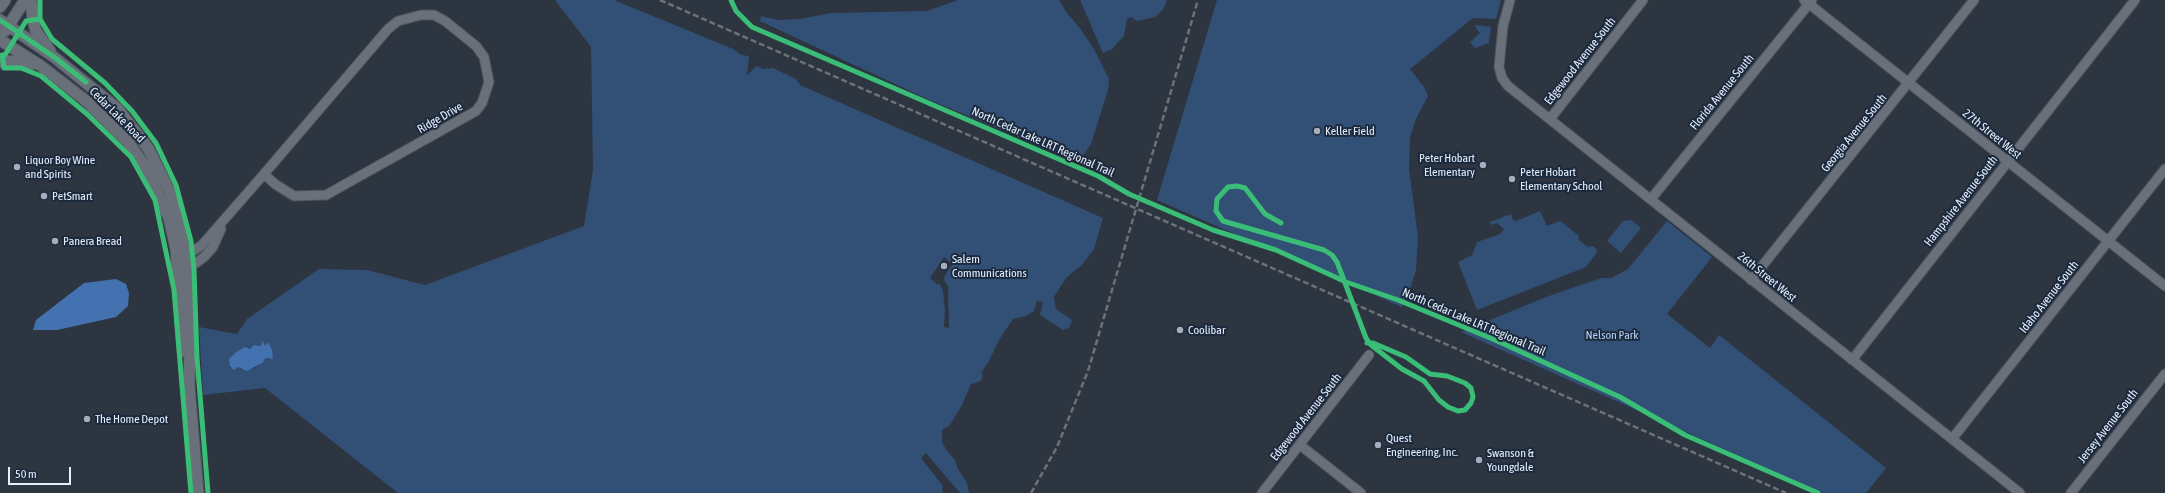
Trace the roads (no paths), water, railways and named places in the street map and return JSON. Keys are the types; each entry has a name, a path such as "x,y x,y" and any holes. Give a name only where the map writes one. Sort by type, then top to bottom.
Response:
{"street":[{"path":"0,7 4,0"},
{"path":"0,37 4,23 26,0"},
{"path":"31,0 33,20 36,31 54,57"},
{"name":"26th Street West","path":"1510,0 1500,47 1499,67 1502,78 1508,86 2020,493"},
{"name":"Edgewood Avenue South","path":"1550,119 1643,0"},
{"name":"Georgia Avenue South","path":"1752,280 1974,0"},
{"name":"Hampshire Avenue South","path":"1852,360 2135,0"},
{"name":"27th Street West","path":"1808,1 2165,286"},
{"name":"Florida Avenue South","path":"1651,199 1808,1"},
{"name":"Ridge Drive","path":"181,253 193,251 202,245 224,222 264,174 388,29 398,21 415,16 434,15 455,28 476,46 484,57 489,82 482,103 476,111 338,189 326,194 312,197 294,196 284,191 264,174"},
{"name":"Cedar Lake Road","path":"4,23 54,57 118,109 139,134 169,190 178,215 190,351 189,384 198,493"},
{"name":"Cedar Lake Road","path":"0,40 41,66 85,100 120,134 137,155 153,182 169,218 181,253"},
{"path":"0,62 15,61 41,66"},
{"name":"Idaho Avenue South","path":"1952,439 2165,169"},
{"name":"Ridge Drive","path":"182,265 196,262 213,248 224,222"},
{"name":"Edgewood Avenue South","path":"1262,493 1369,356"},
{"name":"Jersey Avenue South","path":"2071,493 2165,374"},
{"path":"1300,445 1361,493"}],"railway":[{"path":"660,0 1786,493"},
{"path":"1031,493 1057,447 1088,371 1198,0"}],"place":[{"name":"Keller Field","path":"1317,131"},
{"name":"Peter Hobart Elementary","path":"1483,165"},
{"name":"Liquor Boy Wine and Spirits","path":"17,167"},
{"name":"Peter Hobart Elementary School","path":"1512,179"},
{"name":"PetSmart","path":"44,196"},
{"name":"Panera Bread","path":"55,241"},
{"name":"Salem Communications","path":"944,266"},
{"name":"Coolibar","path":"1180,330"},
{"name":"The Home Depot","path":"87,419"},
{"name":"Quest Engineering, Inc.","path":"1378,445"},
{"name":"Swanson & Youngdale","path":"1479,460"}],"park label":[{"name":"Nelson Park","path":"1612,335"}]}
